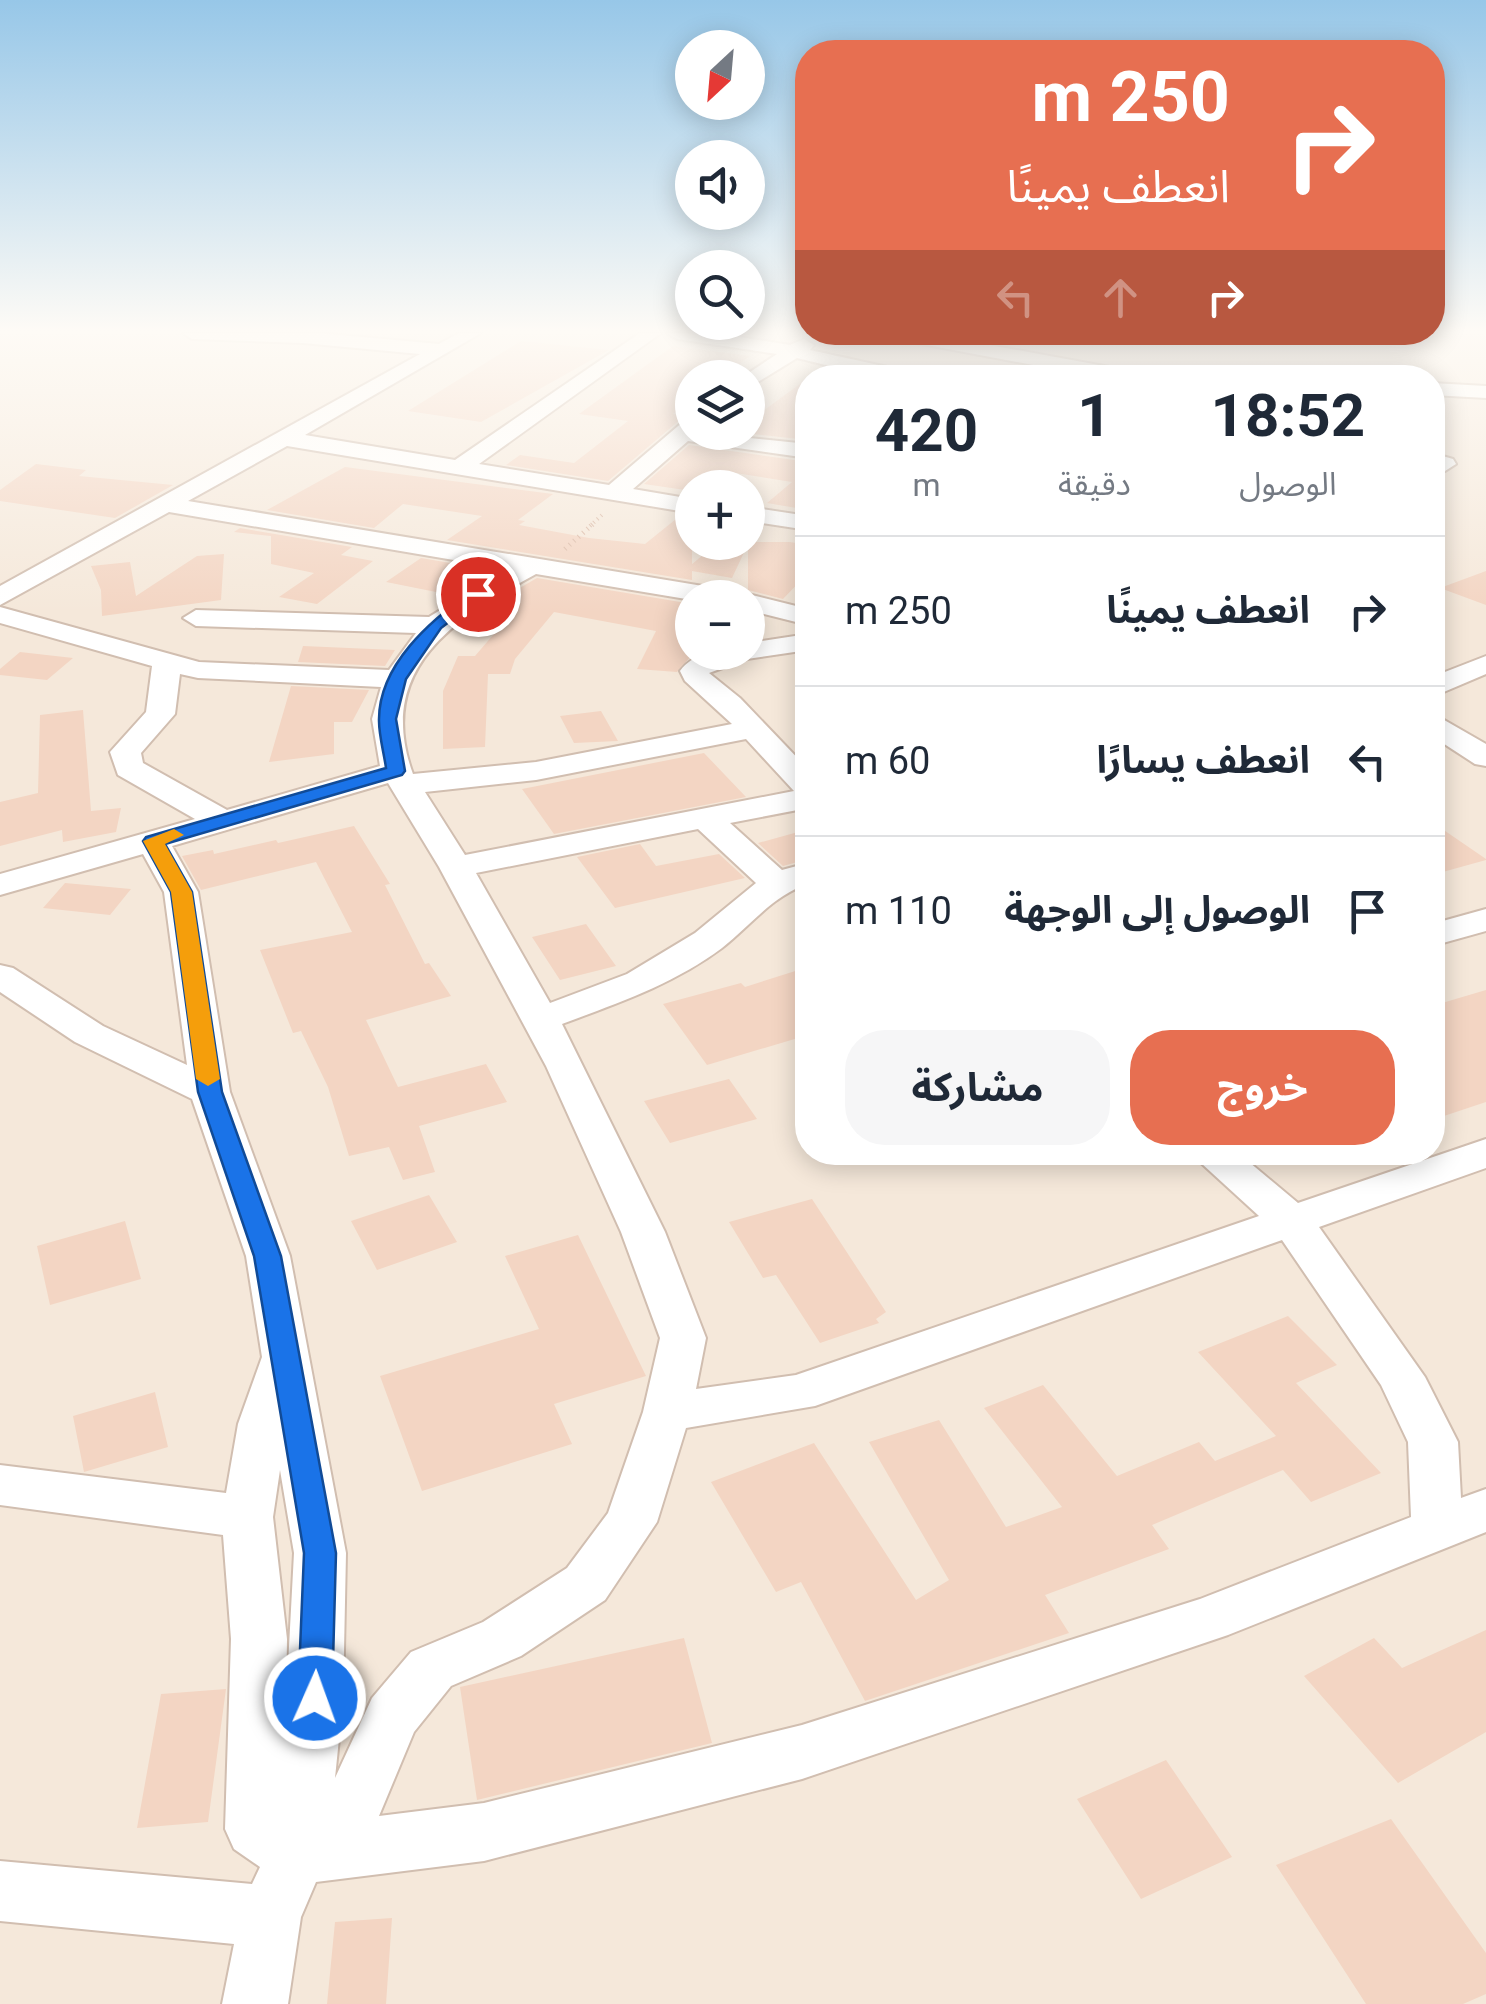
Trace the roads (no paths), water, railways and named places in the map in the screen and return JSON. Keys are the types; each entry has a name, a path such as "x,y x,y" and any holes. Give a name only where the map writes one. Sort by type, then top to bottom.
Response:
{"street":[{"path":"2,598 41,572 306,427"},
{"path":"459,468 518,427"},
{"path":"286,439 675,503"},
{"path":"613,494 675,441"},
{"path":"765,443 795,448"},
{"path":"168,505 675,589"},
{"path":"765,517 795,521"},
{"path":"0,564 41,572"},
{"path":"296,1855 358,1796 392,1716 431,1669 502,1639 586,1584 631,1522 668,1412 683,1338 643,1232 566,1066 456,867 401,778 387,719 397,679 436,624 478,594 533,566"},
{"path":"2,598 167,662 232,673 397,679"},
{"path":"765,604 795,607"},
{"path":"196,618 436,624"},
{"path":"765,649 795,644"},
{"path":"167,662 160,714 125,752 129,768 225,822"},
{"path":"1445,682 1486,664"},
{"path":"695,670 795,774"},
{"path":"1445,717 1486,732"},
{"path":"0,884 401,778 536,772 753,728"},
{"path":"1445,730 1486,757"},
{"path":"456,867 795,800"},
{"path":"539,1020 640,982 708,941 792,878 704,816"},
{"path":"153,841 182,892 210,1092 268,1256 320,1553 315,1698 296,1855 270,1917 255,2004"},
{"path":"1445,931 1486,920"},
{"path":"0,976 89,1034 210,1092"},
{"path":"668,1412 798,1393 1486,1152"},
{"path":"286,1356 264,1424 247,1516 258,1639 255,1829 296,1855 484,1832 802,1752 1209,1618 1462,1519 1433,1442 1409,1394 1290,1219 1226,1165"},
{"path":"0,1485 247,1516"},
{"path":"0,1890 270,1917"}]}
